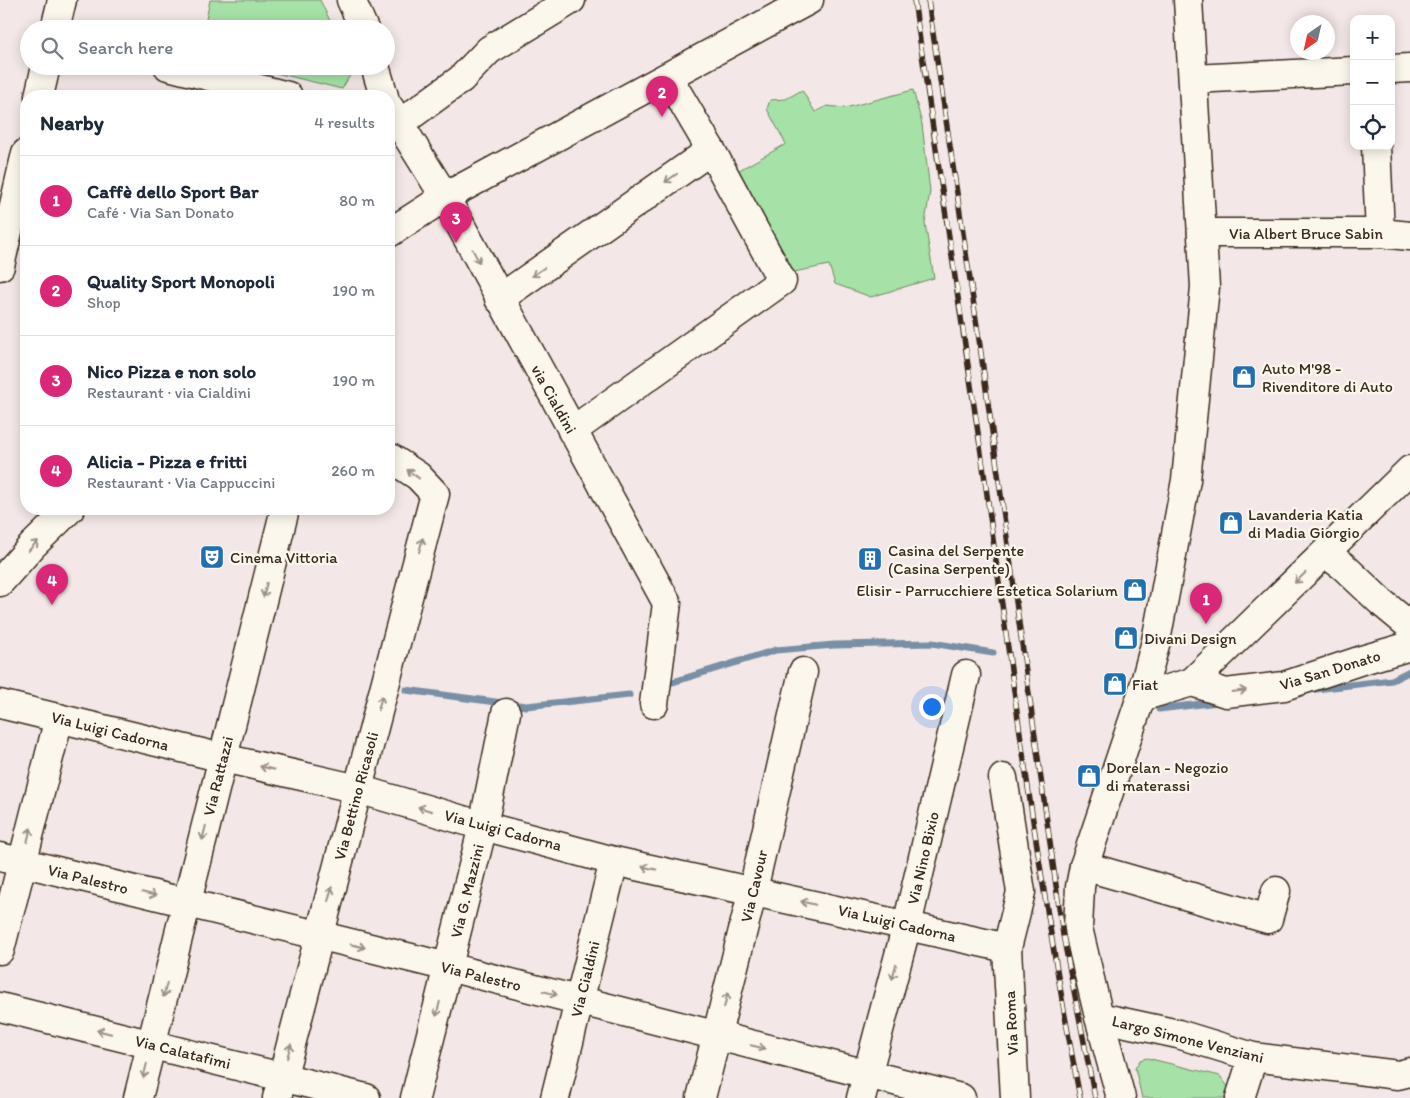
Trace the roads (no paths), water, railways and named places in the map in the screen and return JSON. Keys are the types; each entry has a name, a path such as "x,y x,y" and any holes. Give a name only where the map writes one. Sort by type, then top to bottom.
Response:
{"street":[{"path":"57,20 62,0"},
{"path":"395,116 462,79 489,50 571,0"},
{"path":"395,229 445,198 809,0"},
{"path":"1122,1098 1098,1017 1078,928 1080,887 1084,866 1141,697 1156,641 1186,480 1205,287 1188,0"},
{"path":"1395,69 1410,68"},
{"path":"1193,79 1350,71"},
{"path":"40,90 44,75"},
{"path":"204,75 264,90"},
{"path":"378,75 382,90"},
{"path":"572,431 782,280 711,150 668,77"},
{"name":"via Cialdini","path":"395,123 445,198 667,603 654,704"},
{"path":"499,299 711,150"},
{"path":"1376,150 1380,233"},
{"path":"8,256 20,187"},
{"name":"Via Albert Bruce Sabin","path":"1202,233 1380,233 1410,236"},
{"name":"Via Bettino Ricasoli","path":"280,1088 435,494 418,476 395,461"},
{"path":"1141,697 1192,682 1326,554 1410,470"},
{"path":"0,582 33,545 64,515"},
{"name":"Via Rattazzi","path":"138,1098 284,515"},
{"path":"1326,554 1343,566 1410,626"},
{"name":"Via San Donato","path":"1192,682 1226,693 1284,686 1410,646"},
{"name":"Via Cavour","path":"701,1098 753,890 803,672"},
{"name":"Via Nino Bixio","path":"864,1086 907,925 966,674"},
{"name":"Via Luigi Cadorna","path":"0,704 358,789 483,826 614,861 753,890 1007,948"},
{"name":"Via G. Mazzini","path":"415,1098 483,826 506,713"},
{"path":"0,950 11,860 58,718"},
{"name":"Via Roma","path":"1003,778 1021,892 1007,948 1015,1098"},
{"name":"Via Palestro","path":"11,860 448,967 718,1036 864,1086 961,1098"},
{"name":"Via Cialdini","path":"555,1098 614,861"},
{"path":"1084,866 1268,919 1276,891"},
{"name":"Via Calatafimi","path":"0,1007 152,1044 280,1088 366,1098"},
{"name":"Largo Simone Venziani","path":"1098,1017 1178,1034 1253,1057 1404,1073"},
{"path":"1240,1098 1253,1057"}],"waterway":[{"path":"673,682 776,650 834,645 932,643 993,653"},
{"path":"1308,690 1392,680 1410,671"},
{"path":"406,690 526,706 629,695"},
{"path":"1159,709 1218,702"}],"railway":[{"path":"914,0 1028,790 1080,1098"},
{"path":"928,0 980,346 1063,935 1095,1098"}],"place":[{"name":"Quality Sport Monopoli","path":"662,117"},
{"name":"Nico Pizza e non solo","path":"456,243"},
{"name":"Auto M'98 - Rivenditore di Auto","path":"1244,377"},
{"name":"Lavanderia Katia di Madia Giorgio","path":"1231,523"},
{"name":"Cinema Vittoria","path":"212,557"},
{"name":"Casina del Serpente (Casina Serpente)","path":"870,559"},
{"name":"Elisir - Parrucchiere Estetica Solarium","path":"1135,590"},
{"name":"Alicia - Pizza e fritti","path":"52,605"},
{"name":"Caffè dello Sport Bar","path":"1206,624"},
{"name":"Divani Design","path":"1126,638"},
{"name":"Fiat","path":"1115,684"},
{"name":"Dorelan - Negozio di materassi","path":"1089,776"}]}
